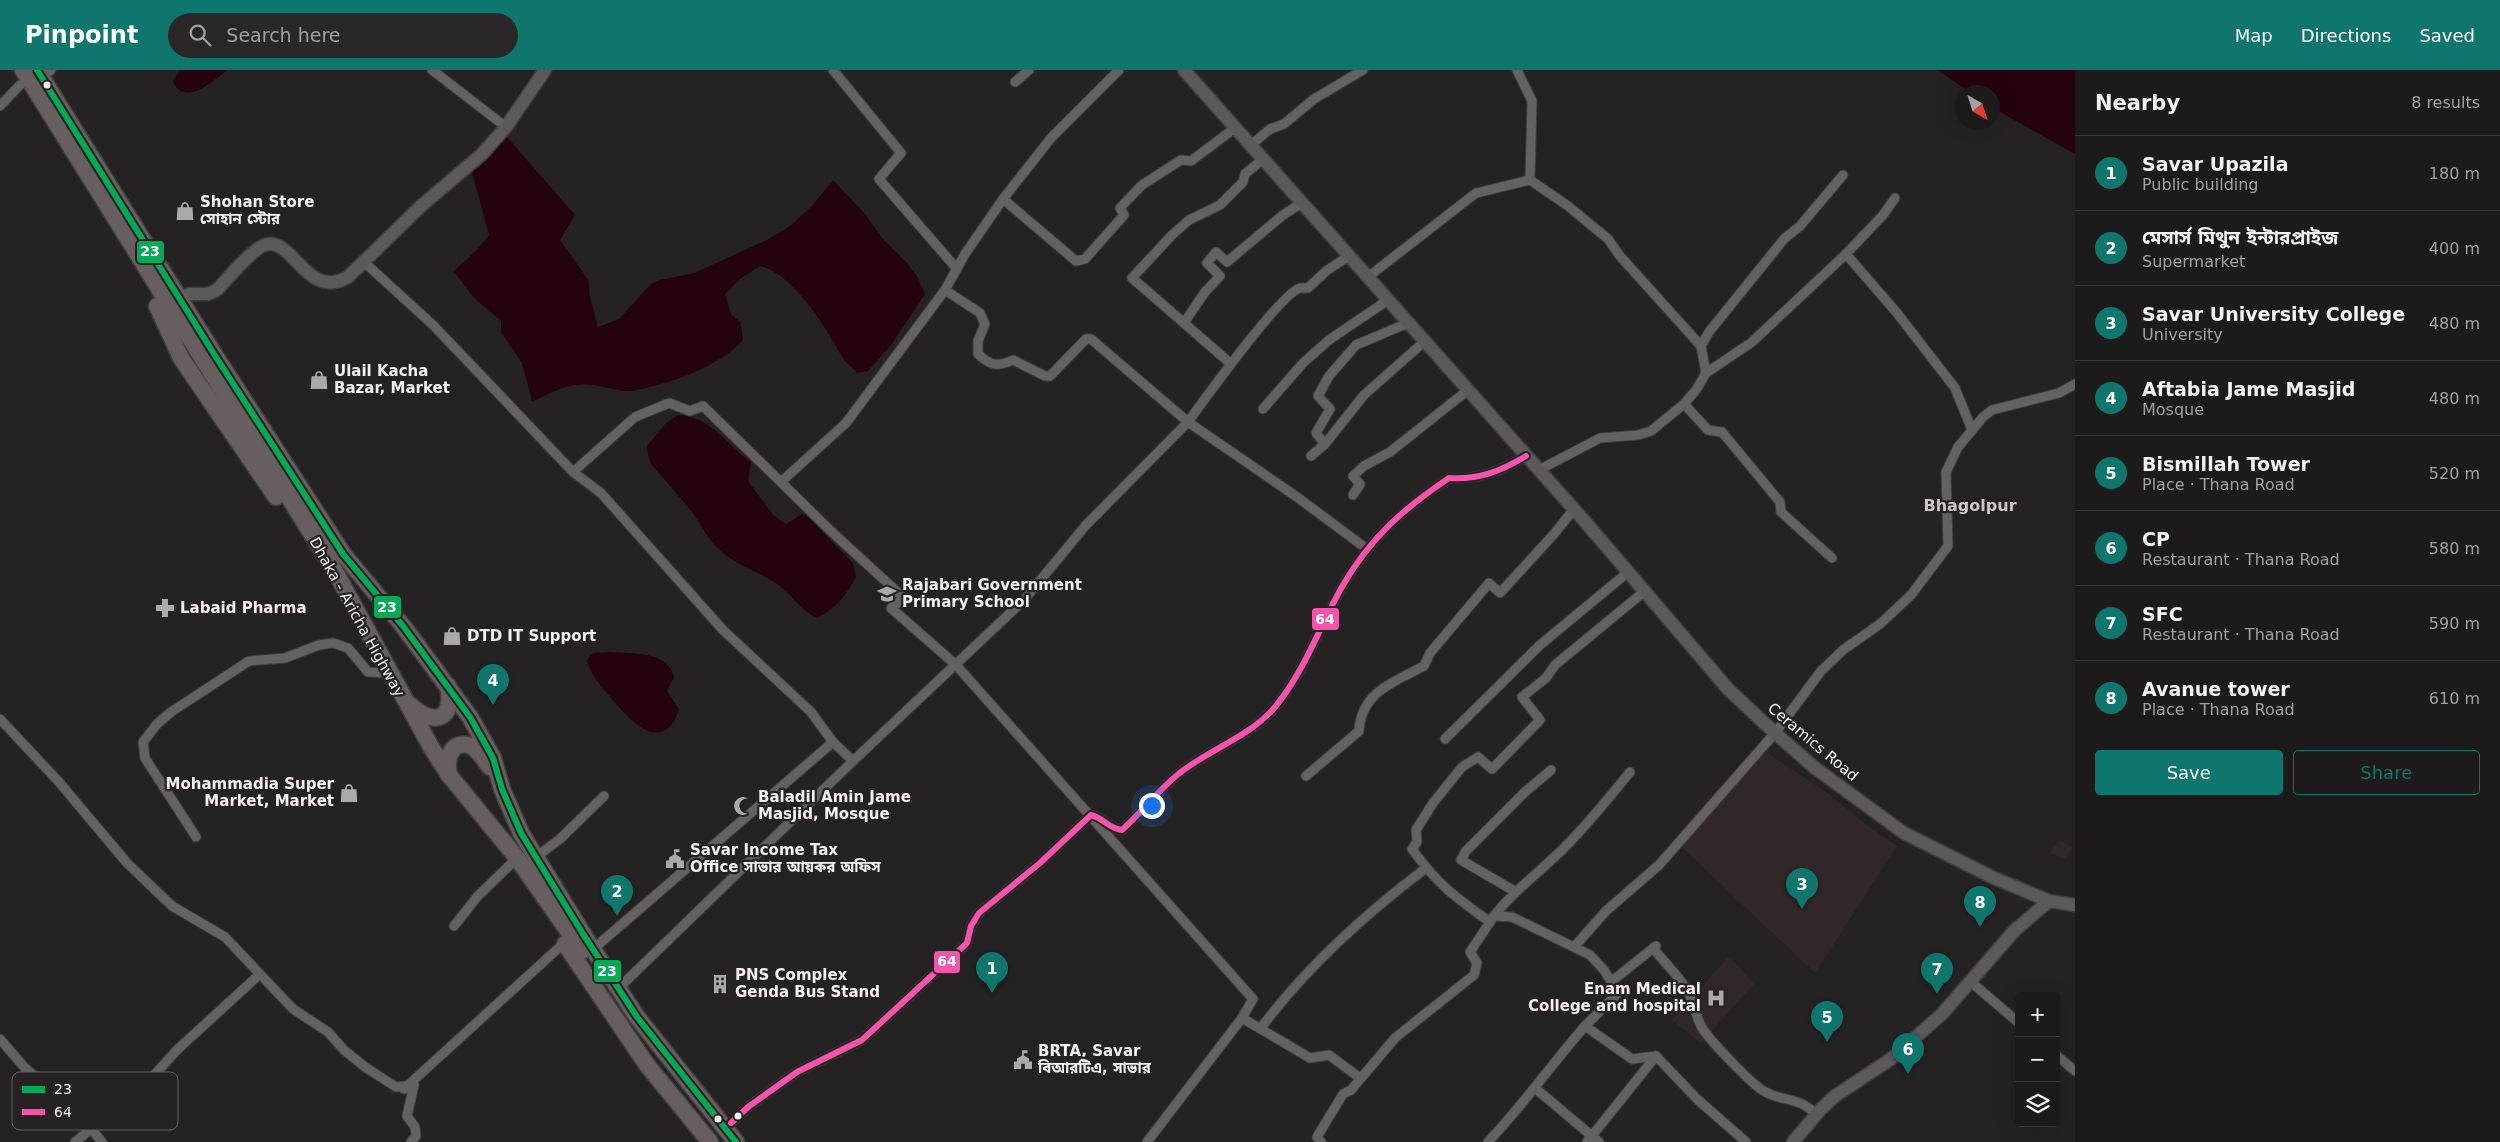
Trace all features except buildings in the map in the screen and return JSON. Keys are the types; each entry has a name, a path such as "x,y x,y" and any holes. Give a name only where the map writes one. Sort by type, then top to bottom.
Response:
{"highway":[{"name":"Dhaka - Aricha Highway","path":"11,70 21,77 336,573 431,747 449,774 517,858 636,1030 723,1142"},
{"name":"Dhaka - Aricha Highway","path":"46,70 209,346 343,554 403,626 448,686 483,738 493,758 502,789 521,833 637,1017 736,1142"},
{"path":"46,70 329,516 343,554"},
{"path":"404,700 419,712 436,719 449,709 451,699 448,686"},
{"path":"449,774 446,764 452,750 468,745 485,761 502,789"},
{"path":"529,876 564,943 647,1065 710,1142"},
{"path":"558,892 572,905 625,982 731,1123 749,1142"}],"street":[{"path":"432,70 506,127"},
{"path":"189,294 208,294 217,290 264,245 274,245 283,249 317,281 338,283 364,262 421,206 482,154 506,127 546,70"},
{"path":"833,70 901,153 879,178 956,269"},
{"path":"1015,82 1028,70"},
{"path":"782,481 846,423 945,290 956,269 1003,199 1050,138 1119,70"},
{"name":"Ceramics Road","path":"1184,70 1574,509 1728,689 1815,768 1904,833 1994,878 2049,901 2075,905"},
{"path":"1250,145 1270,129 1284,124 1314,99 1363,70"},
{"path":"1517,70 1532,101 1530,180"},
{"path":"0,106 21,77"},
{"path":"1003,199 1076,261 1085,259 1124,215 1120,208 1142,185 1181,160 1191,160 1236,128"},
{"path":"1231,364 1132,278 1172,235 1189,220 1220,205 1243,182 1245,174 1263,159"},
{"path":"1701,346 1709,332 1784,239 1800,226 1843,175"},
{"path":"1368,277 1476,192 1530,180 1568,206 1608,239 1620,256 1701,346 1706,373"},
{"path":"1539,470 1600,438 1638,435 1651,431 1684,404 1696,390 1706,373 1752,342 1846,254 1883,215 1895,198"},
{"path":"1184,323 1205,292 1220,276 1206,263 1216,252 1227,262 1283,215 1302,203"},
{"path":"1846,254 1897,313 1955,388 1972,430"},
{"path":"625,982 853,761 1024,600 1086,525 1188,422 1231,364 1290,297 1299,288 1308,288 1326,271 1349,256"},
{"path":"364,262 433,326 574,472 601,493 723,630 811,712 833,742 853,761"},
{"path":"945,290 980,312 985,324 978,341 978,354 989,364 1000,366 1014,360 1045,376 1050,376 1086,338 1091,339 1188,422 1297,497 1367,550"},
{"path":"1262,409 1303,363 1329,340 1388,300"},
{"path":"1325,444 1316,433 1330,409 1318,396 1329,376 1356,346 1408,323"},
{"path":"1311,456 1325,444 1364,395 1425,341"},
{"path":"1574,948 1606,911 1659,865 1775,733 1821,671 1843,650 1880,624 1912,595 1948,546 1946,472 1958,447 1972,430 1992,410 2059,393 2075,384"},
{"path":"1352,495 1360,484 1353,476 1364,466 1390,452 1468,390"},
{"path":"574,472 634,417 669,403 690,411 703,406 782,481 833,533 904,598 891,608 956,665 1092,815 1176,916 1253,999 1242,1018 1146,1142"},
{"path":"1684,404 1708,430 1722,432 1780,502 1781,512 1832,558"},
{"path":"1092,815 1097,816 1111,828 1122,830 1176,776 1248,731 1274,708 1302,668 1344,584 1367,550 1388,524 1448,478 1464,479 1486,476 1526,456"},
{"path":"1306,776 1359,732 1360,717 1366,705 1382,687 1424,666 1430,653 1489,583 1500,593 1554,534 1574,509"},
{"path":"1445,739 1502,685 1505,678 1534,650 1628,573"},
{"path":"1488,1142 1517,1111 1551,1064 1618,993 1612,981 1590,956 1512,917 1492,919 1447,891 1412,850 1417,842 1416,830 1433,802 1462,767 1478,758 1492,769 1540,720 1522,697 1546,678 1555,665 1640,595 1643,590"},
{"path":"196,837 145,758 143,750 148,734 171,712 249,661 285,658 319,645 342,644 348,648 368,672 389,673"},
{"path":"0,719 59,782 127,863 172,906 225,937 293,1009 328,1032 365,1067 396,1087 414,1085"},
{"path":"599,944 833,742"},
{"path":"1516,892 1461,860 1525,792 1551,770"},
{"path":"1321,1142 1317,1137 1336,1104 1394,1038 1474,975 1477,963 1470,952 1492,919 1516,892 1565,847 1600,810 1630,772"},
{"path":"536,858 604,796"},
{"path":"731,1123 748,1107 797,1072 862,1040 967,944 971,926 979,913 1040,863 1092,815"},
{"path":"454,926 477,897 517,858"},
{"path":"1261,1028 1284,996 1324,955 1384,900 1426,868"},
{"path":"1793,1142 1835,1096 1891,1059 1942,1014 2015,930 2049,901"},
{"path":"414,1085 404,1089 564,943"},
{"path":"1612,981 1655,947 1687,990 1702,1027 1717,1046 1762,1090 1780,1097 1799,1101 1807,1105 1816,1115"},
{"path":"157,1072 178,1049 260,974"},
{"path":"1971,982 2015,1020"},
{"path":"1242,1018 1310,1058 1329,1055 1360,1078"},
{"path":"1585,1026 1632,1059 1656,1056"},
{"path":"0,1039 30,1072"},
{"path":"1535,1088 1592,1140 1656,1056"},
{"path":"1656,1056 1698,1100 1746,1142"},
{"path":"2060,1058 2075,1071"},
{"path":"411,1142 416,1136 415,1127 406,1116 414,1085"},
{"path":"75,1142 91,1130 102,1142"}],"shaded area":[{"path":"180,70 227,70 199,90 184,92 178,89 173,81"},
{"path":"1937,70 2075,70 2075,154 2000,112 2000,85 1960,85"},
{"path":"506,136 575,215 560,240 589,281 590,297 598,327 619,319 651,284 659,280 694,273 767,240 790,226 812,206 833,180 865,214 882,238 907,263 918,278 925,294 891,345 868,371 858,373 845,360 817,316 791,285 781,276 760,266 740,279 725,294 731,314 741,323 743,340 720,359 692,373 646,388 625,391 584,384 560,389 532,401 522,363 501,332 501,321 474,298 454,271 477,250 489,235 472,172"},
{"path":"678,415 700,420 718,432 751,462 748,481 773,515 786,524 802,514 809,518 853,563 856,577 849,589 829,611 817,618 811,615 780,586 723,553 651,464 647,446 666,423"},
{"path":"610,652 648,655 664,662 670,668 674,677 667,690 679,710 672,724 664,731 656,733 646,730 637,724 619,708 597,681 587,660 593,653"},
{"path":"1763,750 1829,794 1868,826 1897,846 1815,973 1675,841"},
{"path":"2059,840 2073,847 2065,859 2050,853"},
{"name":"Enam Medical College and hospital","path":"1729,956 1754,984 1701,1043 1672,1020"}],"transit line":[{"name":"23","path":"37,70 214,354 343,554 403,626 470,717 493,758 502,789 521,833 637,1017 736,1142"},
{"name":"64","path":"731,1123 748,1107 797,1072 862,1040 967,943 971,926 979,913 1040,863 1091,815 1122,830 1176,776 1265,718 1286,693 1312,648 1343,585 1365,552 1389,525 1417,501 1449,478 1480,476 1508,466 1526,456"}],"place":[{"name":"Shohan Store সোহান স্টোর","path":"185,211"},
{"name":"Ulail Kacha Bazar, Market","path":"319,380"},
{"name":"Rajabari Government Primary School","path":"887,594"},
{"name":"Labaid Pharma","path":"165,608"},
{"name":"DTD IT Support","path":"452,636"},
{"name":"Aftabia Jame Masjid","path":"493,705"},
{"name":"Mohammadia Super Market, Market","path":"349,793"},
{"name":"Baladil Amin Jame Masjid, Mosque","path":"743,806"},
{"name":"Savar Income Tax Office সাভার আয়কর অফিস","path":"675,859"},
{"name":"Savar University College","path":"1802,909"},
{"name":"মেসার্স মিথুন ইন্টারপ্রাইজ","path":"617,916"},
{"name":"Avanue tower","path":"1980,927"},
{"name":"PNS Complex Genda Bus Stand","path":"720,984"},
{"name":"Savar Upazila","path":"992,993"},
{"name":"SFC","path":"1937,994"},
{"name":"Enam Medical College and hospital","path":"1716,998"},
{"name":"Bismillah Tower","path":"1827,1042"},
{"name":"BRTA, Savar বিআরটিএ, সাভার","path":"1023,1060"},
{"name":"CP","path":"1908,1074"}],"district":[{"name":"Bhagolpur","path":"1970,505"}]}
